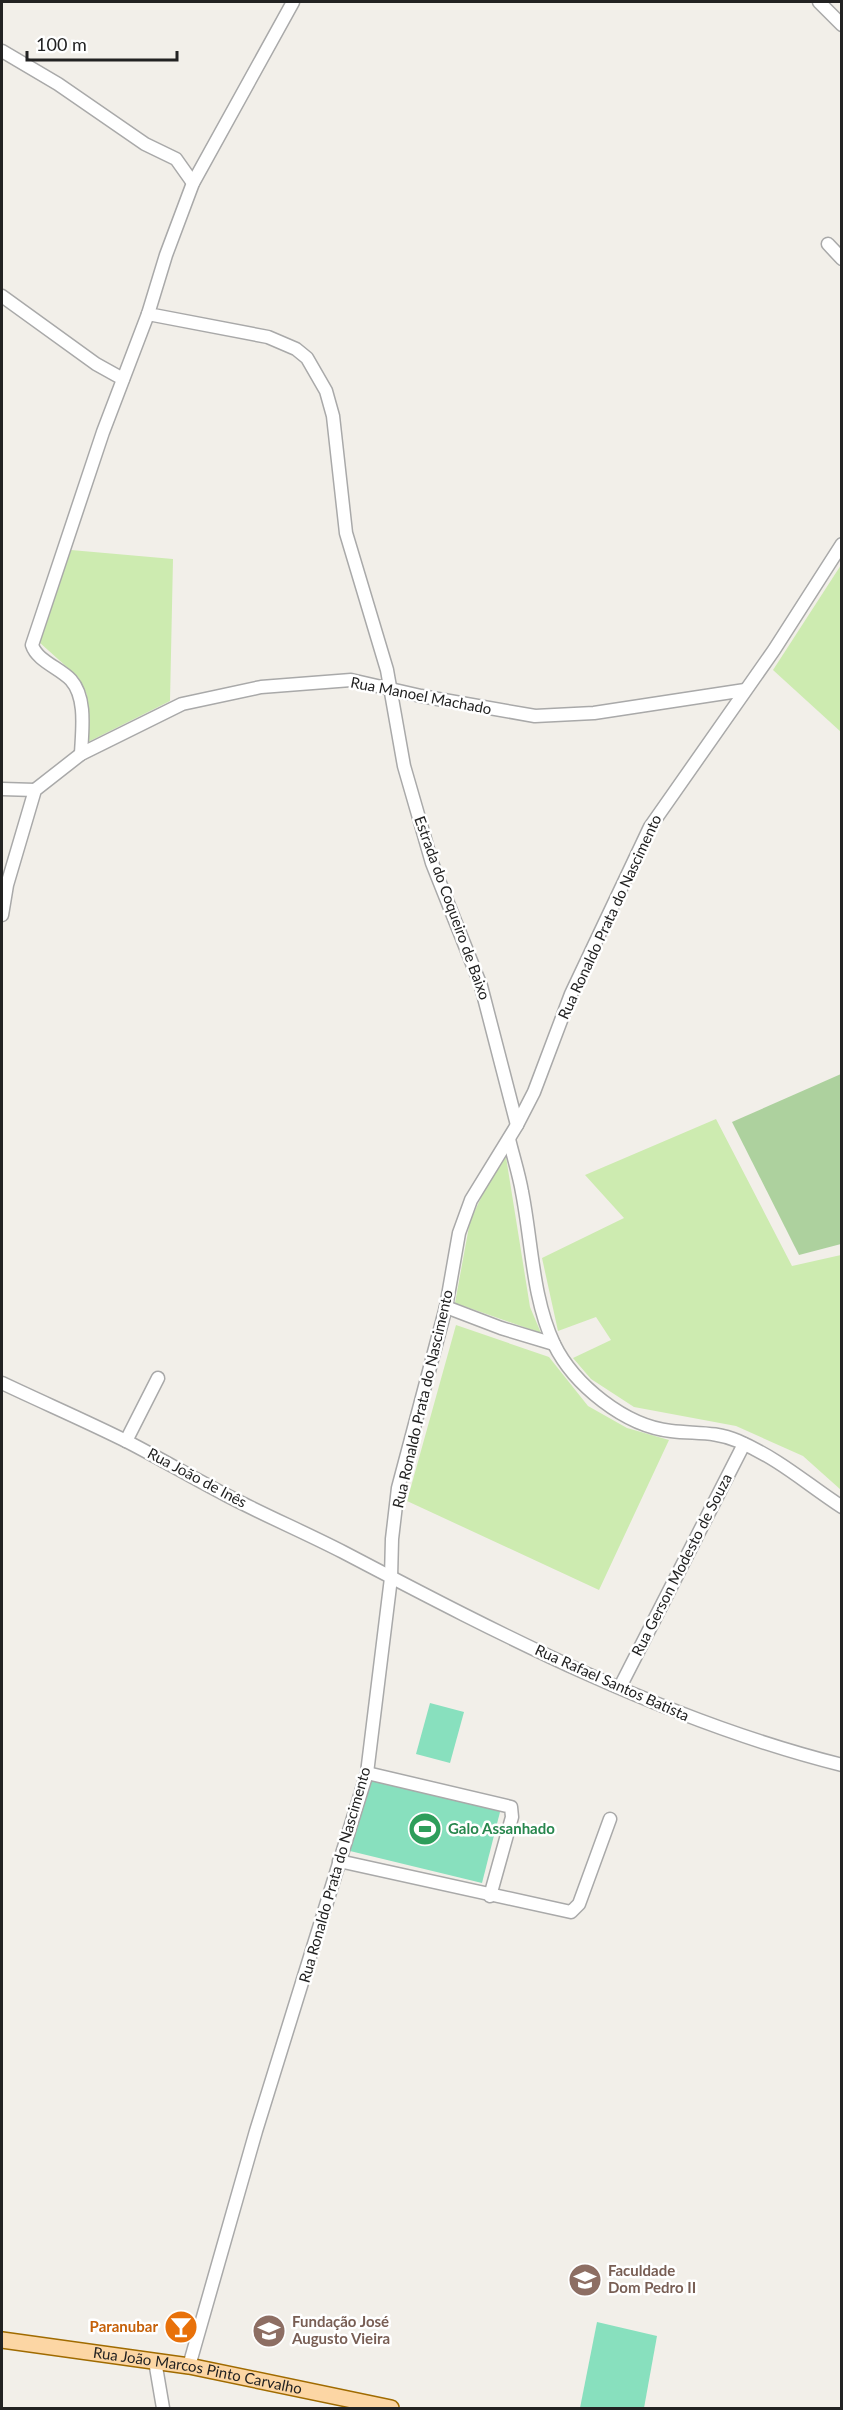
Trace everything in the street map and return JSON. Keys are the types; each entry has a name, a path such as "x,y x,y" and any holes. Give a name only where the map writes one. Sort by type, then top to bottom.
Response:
{"main road":[{"name":"Rua João Marcos Pinto Carvalho","path":"2,2340 189,2366 391,2409"}],"street":[{"path":"81,754 83,727 77,690 70,679 38,654 33,645 103,432 148,314 166,255 193,183 293,2"},
{"path":"819,2 842,25"},
{"path":"2,51 58,84 145,144 176,159 193,183"},
{"path":"828,244 842,259"},
{"path":"2,296 96,364 123,379"},
{"name":"Estrada do Coqueiro de Baixo","path":"148,314 268,337 296,348 317,371 333,416 346,533 380,644 404,766 424,839 481,986 517,1125"},
{"name":"Rua Ronaldo Prata do Nascimento","path":"189,2366 256,2131 367,1773 391,1578 392,1539 398,1488 446,1307 459,1233 467,1210 488,1169 509,1139 534,1092 571,994 650,827 842,544"},
{"name":"Rua Manoel Machado","path":"34,790 81,754 171,708 237,691 351,680 390,690 535,716 594,713 745,690"},
{"path":"2,789 34,790 7,885 2,915"},
{"path":"509,1139 522,1191 537,1290 554,1344 575,1375 589,1388 632,1418 671,1431 720,1434 744,1444 785,1464 842,1507"},
{"path":"446,1307 501,1328 554,1344"},
{"path":"126,1441 158,1378"},
{"name":"Rua João de Inês","path":"2,1383 126,1441 391,1578"},
{"name":"Rua Gerson Modesto de Souza","path":"620,1687 744,1444"},
{"name":"Rua Rafael Santos Batista","path":"391,1578 486,1626 691,1719 782,1750 842,1765"},
{"path":"367,1773 508,1805 513,1811 512,1817 490,1896"},
{"path":"339,1861 571,1912 579,1904 610,1819"},
{"path":"155,2361 163,2409"}],"green space":[{"path":"71,550 173,559 170,701 88,742 87,695 78,677 39,642"},
{"path":"841,565 841,732 773,670"},
{"path":"841,1074 841,1244 799,1255 732,1122"},
{"path":"716,1119 792,1266 841,1255 841,1490 803,1456 736,1426 634,1407 591,1379 573,1358 611,1340 596,1317 558,1331 542,1258 624,1218 585,1175"},
{"path":"506,1157 530,1307 541,1333 455,1303 470,1221 489,1181"},
{"path":"456,1325 549,1357 588,1406 627,1428 669,1440 599,1590 407,1501"},
{"path":"430,1703 464,1712 450,1763 416,1754"},
{"name":"Galo Assanhado","path":"369,1776 501,1808 482,1883 350,1851"},
{"path":"597,2322 657,2336 644,2408 580,2408"}],"place":[{"name":"Galo Assanhado","path":"425,1829"},
{"name":"Faculdade Dom Pedro II","path":"585,2280"},
{"name":"Paranubar","path":"181,2327"},
{"name":"Fundação José Augusto Vieira","path":"269,2331"}]}
